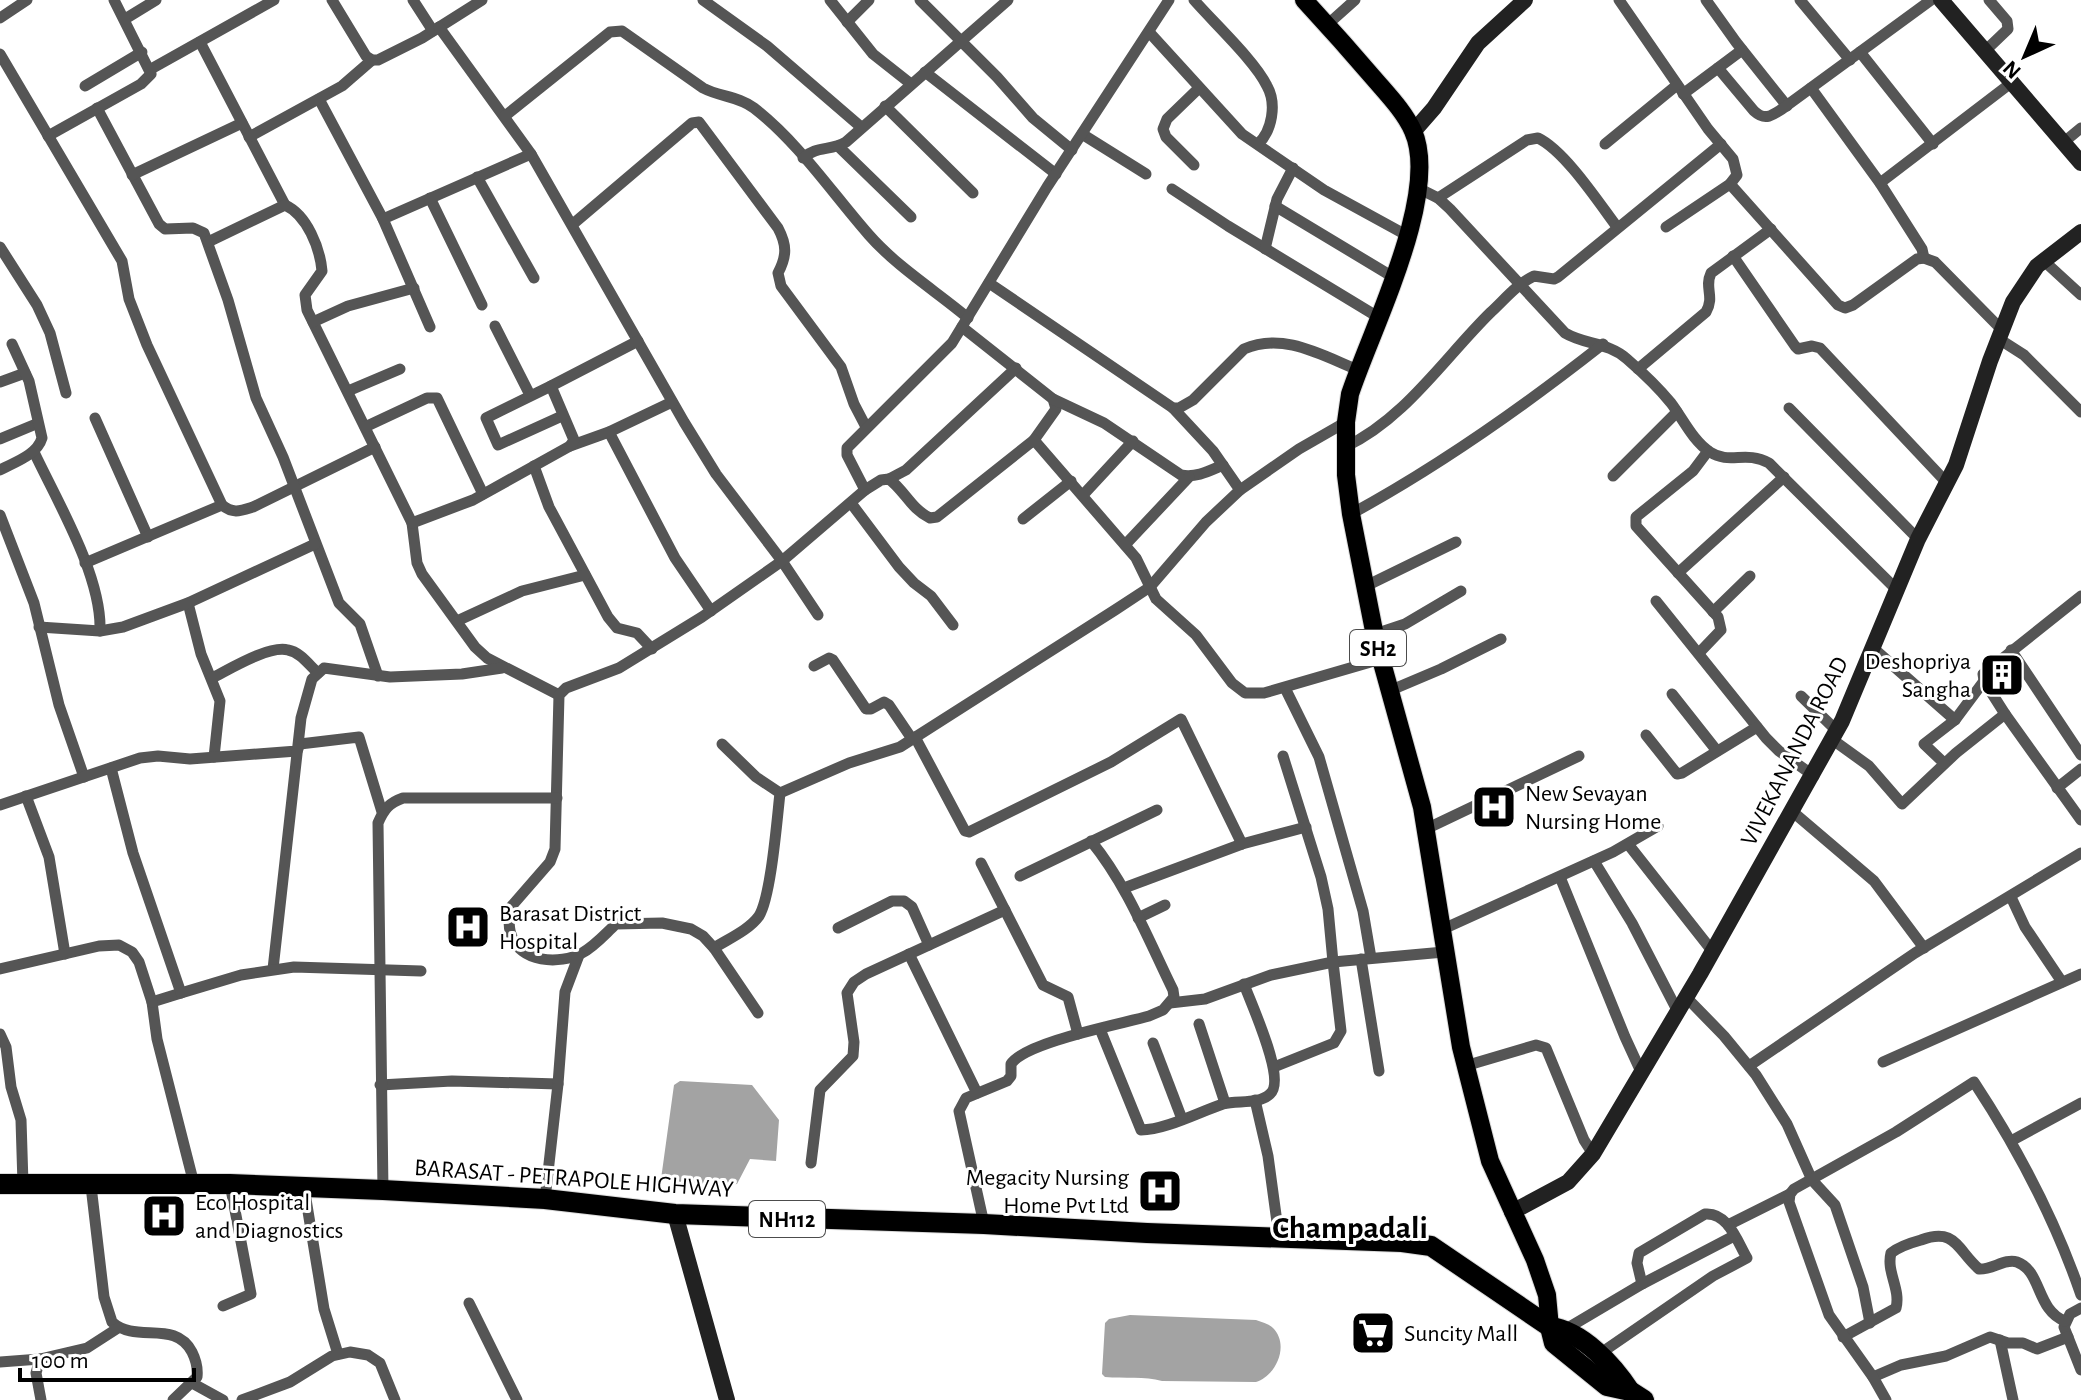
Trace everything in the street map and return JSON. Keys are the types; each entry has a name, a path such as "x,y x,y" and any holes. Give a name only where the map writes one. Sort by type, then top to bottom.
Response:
{"highway":[{"name":"BARASAT - PETRAPOLE HIGHWAY","path":"0,1184 230,1184 383,1190 545,1199 675,1214 1368,1239 1431,1246 1598,1355 1637,1396"},
{"name":"BARASAT - PETRAPOLE HIGHWAY","path":"1558,1328 1554,1343 1607,1386 1637,1396"}],"main road":[{"name":"SH2","path":"1304,0 1393,101 1413,132 1420,169 1420,189 1408,236 1350,394 1346,422 1346,475 1375,634 1409,754 1426,829 1465,1066 1490,1161 1535,1260 1558,1328"}],"street":[{"path":"0,18 27,0"},
{"path":"48,136 149,78 151,69 114,0"},
{"path":"125,19 156,0"},
{"path":"151,69 274,0"},
{"path":"332,0 366,56 372,60"},
{"path":"413,0 505,116 531,154 716,474 782,561 818,615"},
{"path":"249,137 319,99 355,76 372,60 436,29 482,0"},
{"path":"703,0 767,46 861,127"},
{"path":"830,0 873,54 911,84"},
{"path":"847,22 869,0"},
{"path":"920,0 1033,118 1072,150"},
{"path":"803,158 816,149 838,146 1008,0"},
{"path":"865,490 847,455 847,448 940,357 965,323 1056,174 1169,0"},
{"path":"1194,0 1268,87 1271,126 1261,146"},
{"path":"1327,25 1355,0"},
{"path":"1413,132 1434,108 1478,43 1525,0"},
{"path":"1619,0 1737,170 1730,184 1666,227"},
{"path":"1706,0 1787,106"},
{"path":"1800,0 1850,60"},
{"path":"1718,68 1761,117 1773,115 1931,0"},
{"path":"1941,0 2081,163"},
{"path":"1985,51 2008,29 2007,21 1989,0"},
{"path":"505,116 603,37 610,32 622,31 703,88 712,93 732,96 752,107 803,158 873,240 1053,399 1086,413 1133,441 1173,471 1189,477"},
{"path":"1149,32 1234,127 1352,207 1408,236"},
{"path":"200,42 285,205 296,210 304,220 322,271 305,295 304,302 412,523 417,563 422,574 475,647 502,668 559,695"},
{"path":"1605,144 1742,50"},
{"path":"85,86 142,52"},
{"path":"1860,52 1933,144"},
{"path":"0,54 122,261 129,299 163,381 222,505 230,511 241,511 375,447"},
{"path":"925,72 1056,174"},
{"path":"1880,183 2011,83"},
{"path":"1194,165 1166,137 1163,129 1167,119 1199,88"},
{"path":"1811,88 1880,183 1915,236 1924,258"},
{"path":"319,99 383,219 430,327"},
{"path":"885,106 973,193"},
{"path":"97,108 159,224 165,229 199,230 208,242 256,398 283,457 339,603 365,633 378,676"},
{"path":"573,224 692,123 699,122 778,228 786,246 785,260 778,273 781,286 841,367 866,427"},
{"path":"132,175 242,123"},
{"path":"2064,142 2081,128"},
{"path":"1082,134 1146,174"},
{"path":"1438,198 1527,140 1538,138 1579,177 1617,227"},
{"path":"1345,447 1371,434 1389,420 1519,285 1534,276 1558,277 1721,144"},
{"path":"838,146 911,217"},
{"path":"383,219 531,154"},
{"path":"1265,249 1275,206 1293,168"},
{"path":"477,177 534,278"},
{"path":"1730,184 1838,305 1845,308 1917,259 1935,262 2000,334 2081,412"},
{"path":"1172,189 1378,317"},
{"path":"1420,189 1438,198 1565,333 1577,340 1615,349 1638,369 1708,451 1724,459 1758,457 1784,477 1897,590"},
{"path":"430,198 482,305"},
{"path":"208,242 285,205"},
{"path":"1275,206 1393,277"},
{"path":"1638,369 1706,312 1711,295 1708,280 1711,273 1771,229"},
{"name":"VIVEKANANDA ROAD","path":"1512,1212 1568,1182 1593,1154 1713,952 1835,736 1918,539 1961,452 2013,302 2026,279 2081,232"},
{"path":"0,247 37,305 50,333 66,393"},
{"path":"1733,256 1795,346 1798,349 1820,348 1947,483"},
{"path":"2044,261 2081,295"},
{"path":"989,283 1173,408 1223,465 1240,490"},
{"path":"313,322 348,306 414,288"},
{"path":"495,326 530,395"},
{"path":"562,416 498,445 486,418 638,341"},
{"path":"1173,408 1186,405 1244,349 1256,344 1283,342 1358,370"},
{"path":"0,470 34,452 42,438 25,373 12,344"},
{"path":"1351,514 1400,487 1474,439 1603,344"},
{"path":"758,1013 714,948 691,929 662,923 616,924 579,955 559,960 526,954 511,934 510,908 550,862 555,849 559,695 566,688 619,668 652,649 782,561 874,483 906,470 1016,368"},
{"path":"348,391 400,369"},
{"path":"0,382 25,373"},
{"path":"551,386 574,440 570,446"},
{"path":"365,427 427,398 437,398 483,494"},
{"path":"889,479 914,508 930,518 937,517 1034,440 1056,409 1053,399"},
{"path":"412,523 483,494 570,446 609,432 672,402"},
{"path":"1789,408 1918,539"},
{"path":"1613,476 1677,412"},
{"path":"95,418 148,537"},
{"path":"780,793 849,763 889,752 1150,587 1206,522 1240,490 1323,433 1346,422"},
{"path":"0,439 36,424"},
{"path":"609,432 675,558 711,611"},
{"path":"1034,440 1136,558 1156,599 1196,635 1232,683 1245,693 1285,688 1381,659"},
{"path":"1083,495 1133,441"},
{"path":"1699,653 1721,630 1718,617 1636,526 1636,517 1693,471 1708,451"},
{"path":"34,452 85,563 101,619 100,631"},
{"path":"1125,545 1189,477 1223,465"},
{"path":"534,466 549,507 617,628 637,633 652,649"},
{"path":"1678,573 1784,477"},
{"path":"1023,519 1071,481"},
{"path":"851,503 899,567 931,596 953,625"},
{"path":"85,563 222,505"},
{"path":"0,515 34,603 59,705 84,777"},
{"path":"1366,586 1456,542"},
{"path":"39,627 100,631 123,627 188,603 315,544"},
{"path":"457,621 522,591 585,575"},
{"path":"1713,612 1750,576"},
{"path":"1375,634 1405,624 1461,591"},
{"path":"2081,596 1983,674 1984,681 2005,714 2081,820"},
{"path":"1656,601 1757,727 1779,751 1814,776"},
{"path":"188,603 201,654 220,701 214,757"},
{"path":"1389,691 1501,639"},
{"path":"1873,648 1955,720"},
{"path":"212,678 265,653 286,649 296,653 318,673"},
{"path":"2011,650 2081,755"},
{"path":"814,666 829,658 833,660 866,709 884,702 889,705 914,738 965,831 969,832 1111,762 1181,719 1242,844"},
{"path":"273,969 297,751 308,691 318,673 324,668 334,668 378,676 462,674 502,668"},
{"path":"1944,763 1924,744 1955,720 1984,681"},
{"path":"1285,688 1323,771 1363,911 1379,1071"},
{"path":"1672,694 1717,751"},
{"path":"1801,696 1835,736 1869,766 1902,804 1944,763 2005,714"},
{"path":"1646,735 1677,774 1757,727"},
{"path":"297,751 300,744 359,737 382,812"},
{"path":"722,744 756,777 780,793"},
{"path":"0,805 111,768 158,756 190,759 297,751"},
{"path":"1274,1067 1334,1043 1341,1031 1328,909 1283,756"},
{"path":"1426,829 1579,756"},
{"path":"111,768 133,853 181,993"},
{"path":"2057,788 2081,769"},
{"path":"714,948 751,925 760,914 774,848 780,793"},
{"path":"26,796 49,857 65,954"},
{"path":"383,1190 378,823 382,812 390,803 403,798 557,798"},
{"path":"1020,876 1157,810"},
{"path":"1793,812 1874,881 1924,948"},
{"path":"1441,930 1594,861 1658,826"},
{"path":"1124,888 1242,844 1306,827"},
{"path":"984,1224 959,1111 966,1098 1007,1081 1011,1076 1011,1064 1023,1053 1078,1034 1149,1016 1174,997 1124,888 1113,868 1091,841"},
{"path":"1628,844 1713,952"},
{"path":"1749,1066 1924,948 2081,853"},
{"path":"1594,861 1682,1005 1749,1066 1787,1124 1812,1180 1835,1205 1841,1218 1863,1287 1870,1323"},
{"path":"981,863 1043,985 1068,997 1078,1034"},
{"path":"1560,877 1642,1074"},
{"path":"2011,897 2025,927 2062,982"},
{"path":"838,928 892,901 904,901 912,907 929,945"},
{"path":"1138,918 1165,905"},
{"path":"811,1163 820,1090 853,1056 847,993 854,982 1005,910"},
{"path":"0,969 99,946 119,945 132,952 139,962 152,1002 157,1039 194,1184"},
{"path":"1170,1003 1205,999 1271,975 1333,962 1444,952"},
{"path":"909,954 977,1093"},
{"path":"545,1199 565,992 579,955"},
{"path":"152,1002 241,975 273,969 421,971"},
{"path":"1883,1062 2081,974"},
{"path":"1100,1029 1141,1130 1225,1103 1255,1100 1277,1086 1274,1067 1244,984"},
{"path":"1199,1024 1225,1103"},
{"path":"0,1034 6,1047 11,1087 21,1120 23,1184"},
{"path":"1153,1043 1182,1119"},
{"path":"1465,1066 1536,1045 1546,1048 1584,1140 1593,1154"},
{"path":"380,1085 452,1081 558,1084"},
{"path":"1558,1328 1642,1284 1974,1082 2011,1141 2067,1255 2081,1295"},
{"path":"1255,1100 1268,1156 1279,1237"},
{"path":"2011,1141 2081,1103"},
{"path":"223,1306 251,1294 230,1184"},
{"path":"91,1186 108,1314 118,1328 129,1332 168,1333 185,1341 195,1358 197,1370 192,1383 173,1400"},
{"path":"304,1187 324,1309 338,1354"},
{"path":"1790,1194 1794,1220 1829,1315 1873,1377 1882,1399"},
{"path":"675,1214 723,1398"},
{"path":"1598,1355 1713,1276 1747,1258 1731,1230 1716,1214 1705,1214 1644,1248 1637,1258 1642,1284"},
{"path":"1843,1337 1896,1308 1891,1253 1899,1247 1936,1235 1953,1240 1979,1269 2010,1261 2024,1266 2047,1309 2065,1321 2081,1370"},
{"path":"469,1303 517,1400"},
{"path":"2065,1321 2081,1308"},
{"path":"0,1362 40,1359 87,1348 118,1328"},
{"path":"1873,1377 1901,1365 1946,1356 1984,1338 2023,1343 2037,1349 2068,1337"},
{"path":"2000,1340 2013,1400"},
{"path":"242,1400 290,1382 338,1354 359,1353 376,1359 395,1400"},
{"path":"40,1359 36,1373 41,1400"},
{"path":"192,1383 223,1400"}],"shaded area":[{"path":"680,1081 752,1085 779,1120 776,1161 750,1159 737,1184 699,1186 661,1179 674,1085"},
{"path":"1130,1315 1256,1320 1271,1327 1278,1335 1278,1359 1275,1367 1256,1382 1105,1377 1102,1374 1105,1323 1109,1319"}],"place":[{"name":"Deshopriya Sangha","path":"2002,675"},
{"name":"New Sevayan Nursing Home","path":"1494,807"},
{"name":"Barasat District Hospital","path":"468,927"},
{"name":"Megacity Nursing Home Pvt Ltd","path":"1160,1191"},
{"name":"Eco Hospital and Diagnostics","path":"164,1216"},
{"name":"Suncity Mall","path":"1373,1333"}],"district":[{"name":"Champadali","path":"1350,1227"}]}
